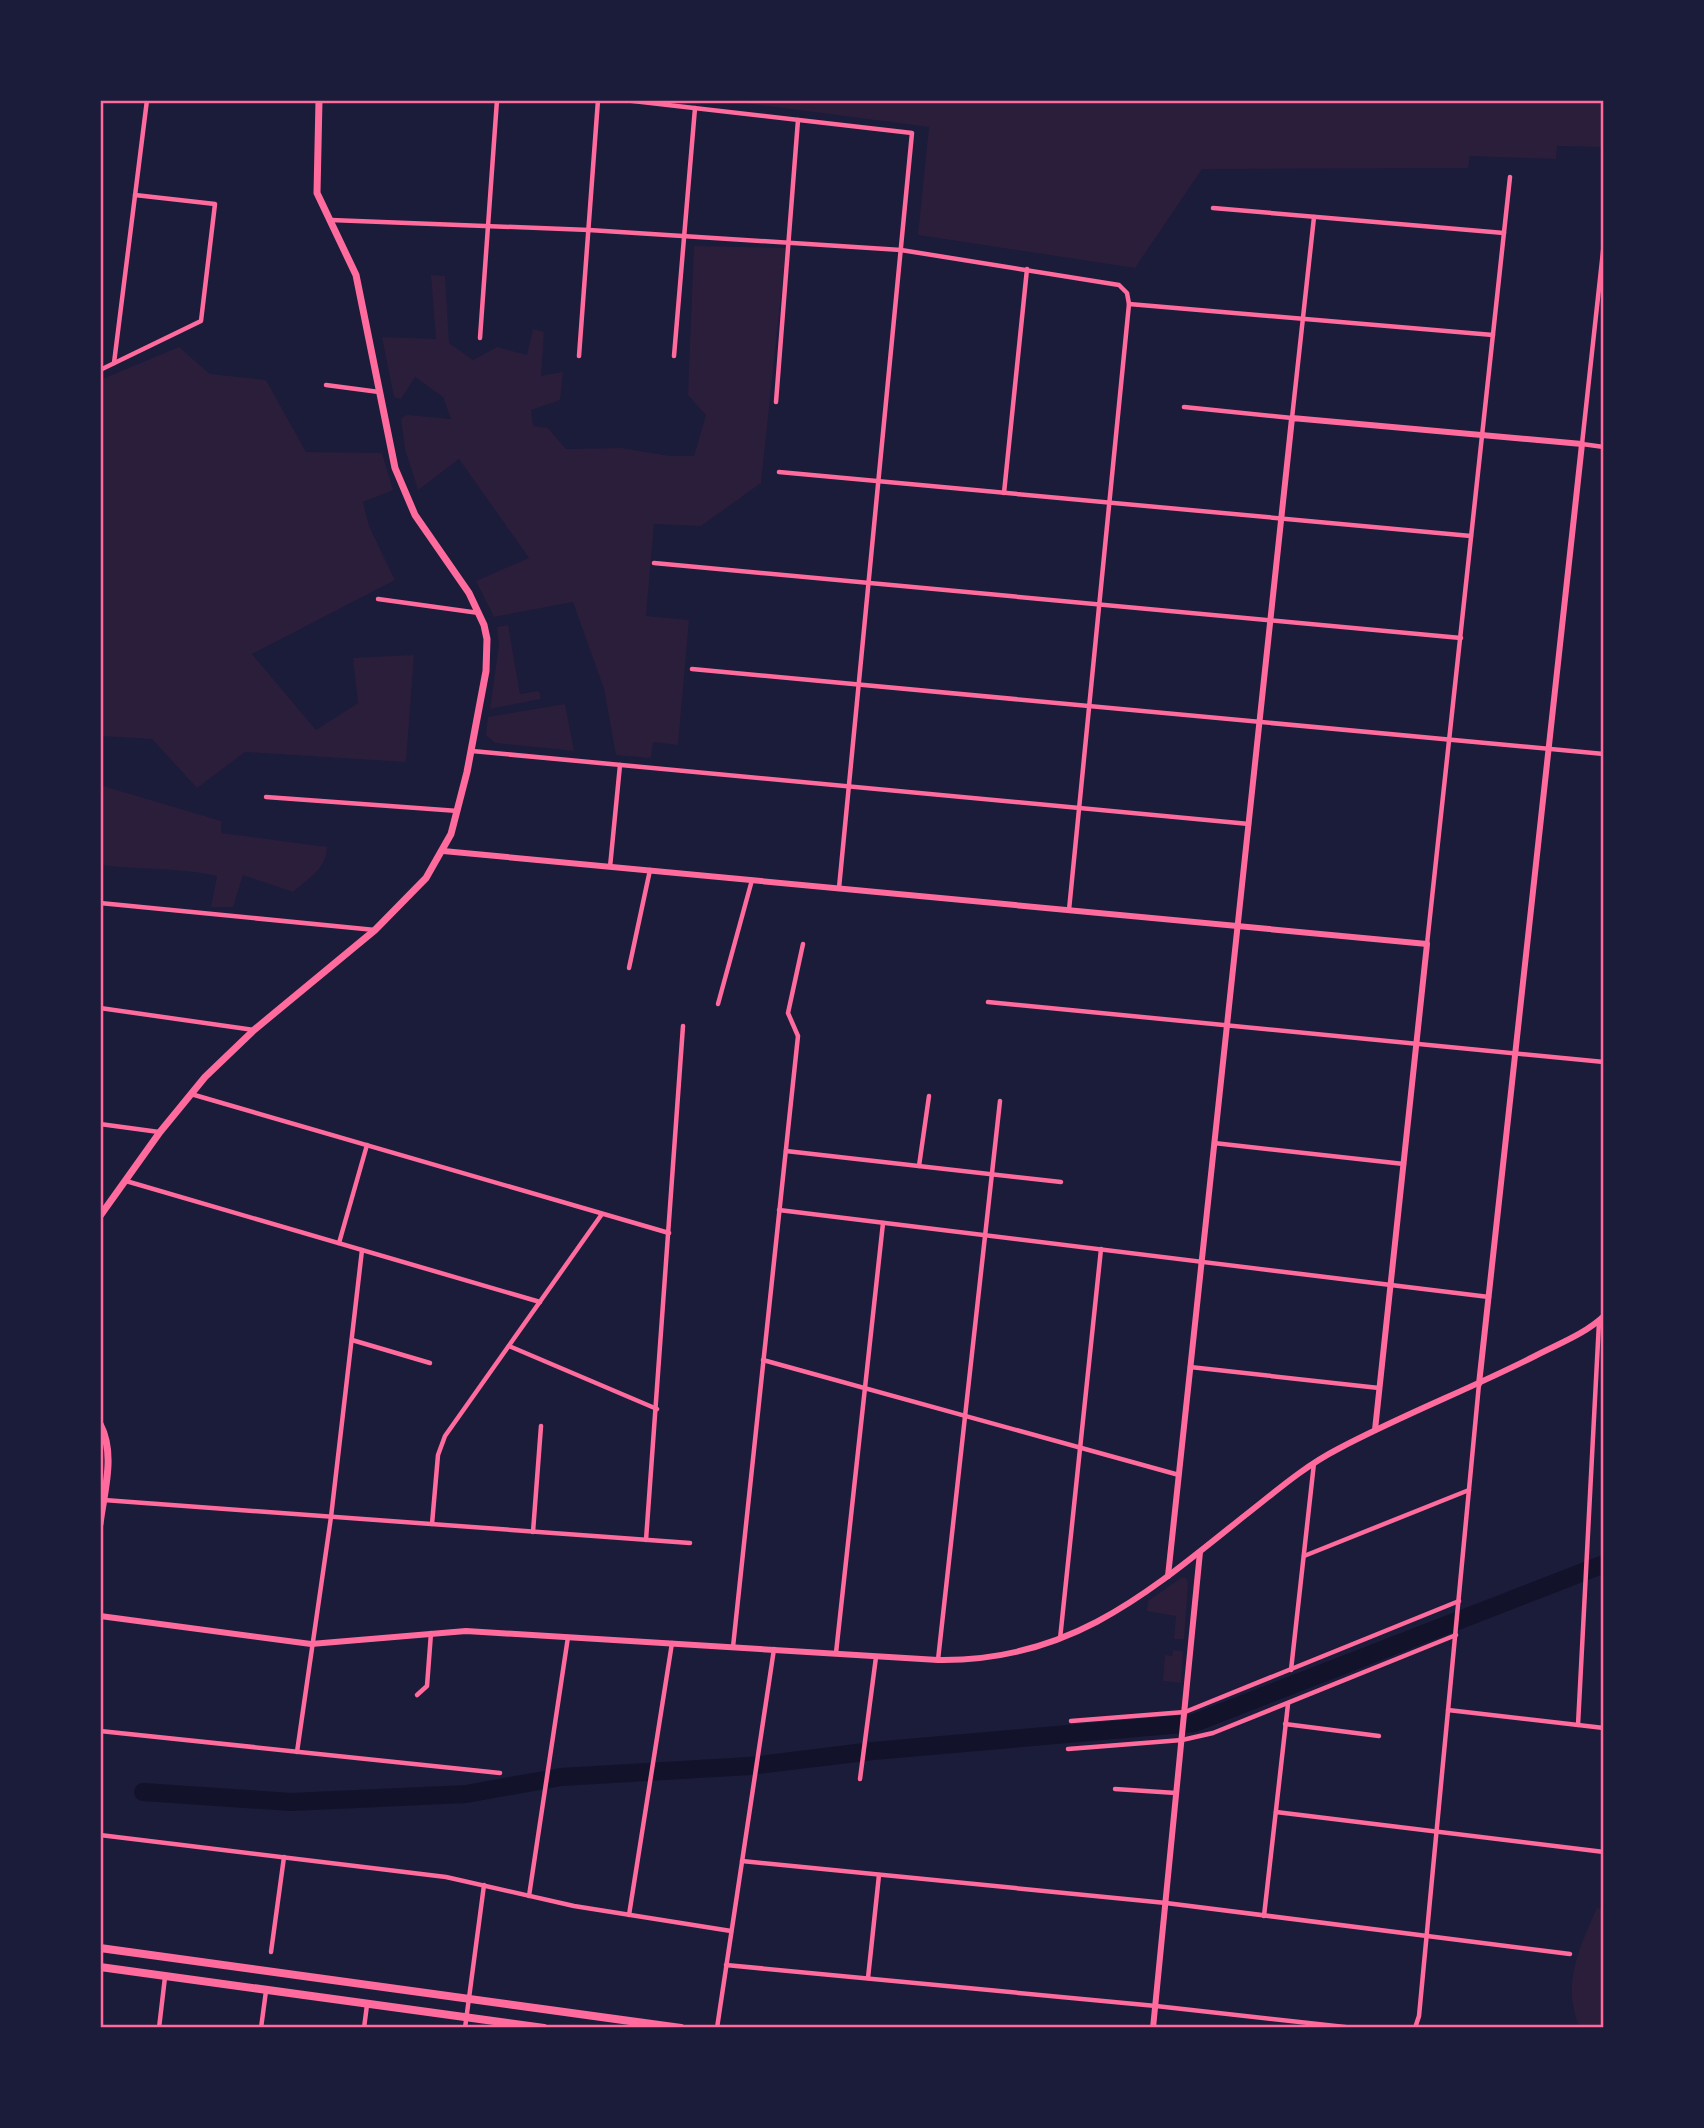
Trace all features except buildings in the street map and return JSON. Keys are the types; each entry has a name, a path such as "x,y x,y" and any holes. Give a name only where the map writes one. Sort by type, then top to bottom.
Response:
{"main road":[{"path":"100,1216 190,1094 254,1030 375,930 410,896 443,851 458,811 471,751 488,656 487,639 480,613 408,502 395,468 356,275 320,203 316,183 319,100"},
{"path":"100,1424 108,1451 102,1486 100,1524"},
{"path":"100,1948 681,2028"},
{"path":"100,1967 544,2028"}],"street":[{"path":"114,363 147,100"},
{"path":"480,338 497,100"},
{"path":"579,356 598,100"},
{"path":"624,100 912,133 839,888"},
{"path":"674,356 695,108"},
{"path":"776,402 798,120"},
{"path":"1375,1430 1510,177"},
{"path":"100,370 201,321 215,204 135,195"},
{"path":"1213,208 1504,233"},
{"path":"1168,1576 1314,217"},
{"path":"328,220 589,230 901,250 1119,285 1127,293 1129,304 1069,910"},
{"path":"1415,2028 1419,2016 1427,1936 1479,1384 1604,242"},
{"path":"1004,493 1027,269"},
{"path":"1129,304 1493,335"},
{"path":"326,385 379,393"},
{"path":"1184,407 1604,447"},
{"path":"779,472 1471,536"},
{"path":"654,564 1461,638"},
{"path":"378,599 480,613"},
{"path":"692,669 1604,754"},
{"path":"471,751 1249,824"},
{"path":"610,867 620,765"},
{"path":"266,797 458,811"},
{"path":"443,851 1427,944"},
{"path":"629,968 650,870"},
{"path":"718,1004 751,880"},
{"path":"100,903 375,930"},
{"path":"733,1647 798,1037 788,1013 803,944"},
{"path":"988,1002 1604,1062"},
{"path":"100,1008 254,1030"},
{"path":"646,1540 684,1026"},
{"path":"190,1094 670,1233"},
{"path":"919,1166 929,1096"},
{"path":"938,1660 1000,1101"},
{"path":"100,1124 160,1132"},
{"path":"1214,1143 1404,1164"},
{"path":"339,1243 367,1145"},
{"path":"786,1151 1061,1182"},
{"path":"125,1180 540,1302"},
{"path":"779,1210 1489,1297"},
{"path":"432,1524 442,1442 602,1213"},
{"path":"836,1653 883,1222"},
{"path":"1059,1640 1101,1249"},
{"path":"297,1752 331,1517 362,1250"},
{"path":"100,1616 311,1644 341,1644 431,1632 489,1631 938,1660 995,1656 1059,1640 1099,1623 1168,1576 1314,1463 1375,1430 1479,1384 1601,1319"},
{"path":"1578,1725 1601,1319"},
{"path":"352,1340 430,1363"},
{"path":"509,1346 657,1409"},
{"path":"764,1360 1179,1475"},
{"path":"1190,1367 1379,1388"},
{"path":"533,1532 541,1426"},
{"path":"1291,1670 1314,1463"},
{"path":"1304,1556 1469,1489"},
{"path":"103,1500 690,1544"},
{"path":"1153,2028 1200,1552"},
{"path":"1071,1721 1184,1715 1459,1601"},
{"path":"417,1695 427,1686 431,1632"},
{"path":"1068,1749 1182,1740 1213,1733 1456,1635"},
{"path":"529,1896 568,1636"},
{"path":"629,1915 672,1643"},
{"path":"717,2028 774,1649"},
{"path":"860,1779 876,1656"},
{"path":"1264,1916 1288,1704"},
{"path":"1448,1710 1604,1728"},
{"path":"1285,1724 1379,1736"},
{"path":"100,1731 500,1773"},
{"path":"1115,1789 1177,1793"},
{"path":"1276,1812 1604,1852"},
{"path":"100,1835 446,1877 629,1915 732,1931"},
{"path":"271,1952 284,1857"},
{"path":"742,1861 1166,1903 1570,1954"},
{"path":"868,1978 879,1875"},
{"path":"465,2028 484,1885"},
{"path":"726,1965 1156,2006 1354,2028"},
{"path":"159,2028 165,1976"},
{"path":"261,2028 266,1990"},
{"path":"364,2028 367,2004"}],"shaded area":[{"path":"722,100 1604,100 1604,147 1557,146 1556,159 1470,156 1468,168 1202,169 1135,268 918,235 929,127"},
{"path":"694,246 786,248 761,483 701,526 654,524 646,616 689,620 678,745 653,742 651,758 616,755 604,689 573,602 494,617 476,581 529,558 459,459 418,490 405,449 401,418 407,415 451,419 443,397 415,377 401,399 394,397 382,337 436,339 431,275 445,276 449,343 473,360 497,347 527,355 533,329 544,332 541,376 563,372 560,400 531,410 533,426 548,428 566,449 621,448 670,456 694,456 706,415 688,395"},
{"path":"179,347 210,374 266,380 306,452 382,453 393,490 363,502 369,526 395,580 252,654 316,730 358,703 353,658 414,655 406,762 245,752 197,788 152,739 100,736 100,380"},
{"path":"508,625 520,694 539,691 541,699 490,709 499,645 497,627"},
{"path":"565,704 574,751 495,743 486,735 488,717"},
{"path":"100,785 221,821 221,833 327,847 324,861 316,873 293,892 243,875 233,907 211,907 217,876 188,871 100,865"},
{"path":"1181,1578 1186,1578 1188,1584 1184,1639 1174,1639 1176,1616 1147,1611 1148,1601"},
{"path":"1173,1650 1183,1651 1181,1683 1163,1681 1165,1655 1172,1656"},
{"path":"1597,1908 1604,1910 1604,2028 1580,2028 1572,1996 1572,1982 1579,1952"}],"waterway":[{"path":"143,1792 291,1802 466,1794 561,1777 750,1766 873,1751 1194,1723 1604,1564"}]}
